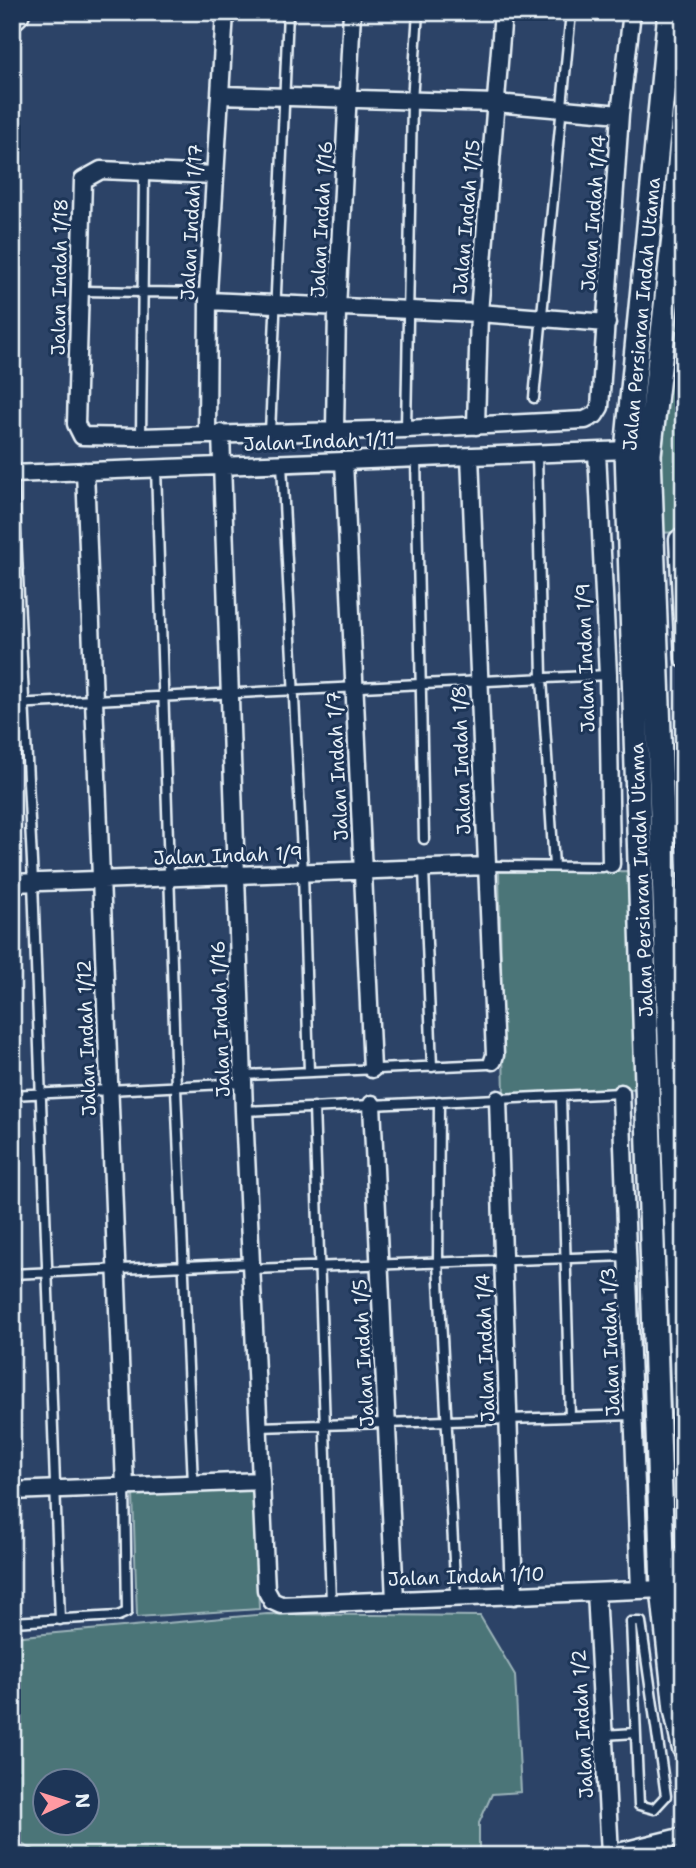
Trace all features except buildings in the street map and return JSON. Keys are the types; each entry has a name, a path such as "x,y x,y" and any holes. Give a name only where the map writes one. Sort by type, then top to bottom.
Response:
{"main road":[{"name":"Jalan Persiaran Indah Utama","path":"670,12 627,450 652,1590 684,1748"},
{"name":"Jalan Persiaran Indah Utama","path":"684,115 679,228 652,421 649,479 684,1427"},
{"path":"653,193 661,199 667,219 679,228"},
{"path":"647,253 659,244 668,229 679,228"},
{"path":"627,450 635,446 652,421"},
{"path":"627,450 635,454 649,479"},
{"path":"652,1590 680,1574 684,1557"},
{"path":"652,1590 681,1602 684,1611"}],"street":[{"name":"Jalan Indah 1/17","path":"214,434 208,297 225,12"},
{"name":"Jalan Indah 1/16","path":"335,429 337,309 352,12"},
{"name":"Jalan Indah 1/15","path":"476,426 479,313 503,12"},
{"name":"Jalan Indah 1/14","path":"595,415 600,407 620,114 632,12"},
{"path":"220,95 496,103 620,114"},
{"name":"Jalan Indah 1/18","path":"76,424 82,291 83,180 101,170 214,175"},
{"path":"208,297 337,309 479,313 607,323"},
{"name":"Jalan Indah 1/11","path":"76,424 77,431 88,438 476,426 586,420 595,415"},
{"name":"Jalan Indah 1/16","path":"214,434 221,466 244,1111 266,1590 272,1601"},
{"name":"Jalan Indah 1/11","path":"13,474 627,450"},
{"name":"Jalan Indan 1/9","path":"597,452 608,675 611,863"},
{"name":"Jalan Indah 1/8","path":"470,456 495,1055 493,1061"},
{"name":"Jalan Indah 1/7","path":"344,461 372,1069"},
{"name":"Jalan Indah 1/12","path":"85,471 125,1487"},
{"path":"650,540 681,539 684,659"},
{"name":"Jalan Indah 1/9","path":"12,883 486,866"},
{"name":"Jalan Indah 1/3","path":"621,1093 633,1415 652,1590"},
{"name":"Jalan Indah 1/4","path":"498,1099 514,1595"},
{"name":"Jalan Indah 1/5","path":"372,1104 395,1600"},
{"path":"12,1491 261,1481"},
{"name":"Jalan Indah 1/10","path":"272,1601 281,1605 652,1590"},
{"name":"Jalan Indah 1/2","path":"596,1592 604,1735 606,1855"},
{"path":"606,1855 676,1844"}],"lane":[{"path":"271,433 288,12"},
{"path":"406,429 412,102 418,12"},
{"path":"534,398 564,110 571,12"},
{"path":"141,437 144,172"},
{"path":"82,291 208,297"},
{"path":"537,454 542,678 554,866"},
{"path":"416,458 424,839"},
{"path":"282,464 295,690 309,1072"},
{"path":"156,468 168,878 193,1484"},
{"path":"12,1622 60,1620 53,1489 33,882 13,474"},
{"path":"12,704 608,675"},
{"path":"486,866 603,867 611,863"},
{"path":"424,869 432,1067"},
{"path":"12,1095 176,1088 309,1072 488,1064 493,1061"},
{"path":"244,1111 621,1093"},
{"path":"561,1096 570,1417"},
{"path":"439,1101 438,1262 456,1598"},
{"path":"314,1107 331,1603"},
{"path":"12,1274 183,1266 318,1266 627,1256"},
{"path":"258,1427 633,1415"},
{"name":"Jalan Indah 1/12","path":"60,1620 118,1616 127,1612 130,1603 125,1487"},
{"path":"631,1622 641,1622 666,1796 654,1809 639,1805 635,1732 631,1622"},
{"path":"604,1735 635,1732"}],"green space":[{"path":"680,234 684,235 684,532 656,533"},
{"path":"640,871 648,1088 504,1095 499,872"},
{"path":"255,1491 259,1609 137,1617 133,1494"},
{"path":"267,1614 480,1616 515,1675 521,1792 492,1794 479,1823 479,1856 46,1856 17,1842 12,1817 12,1637"}]}
